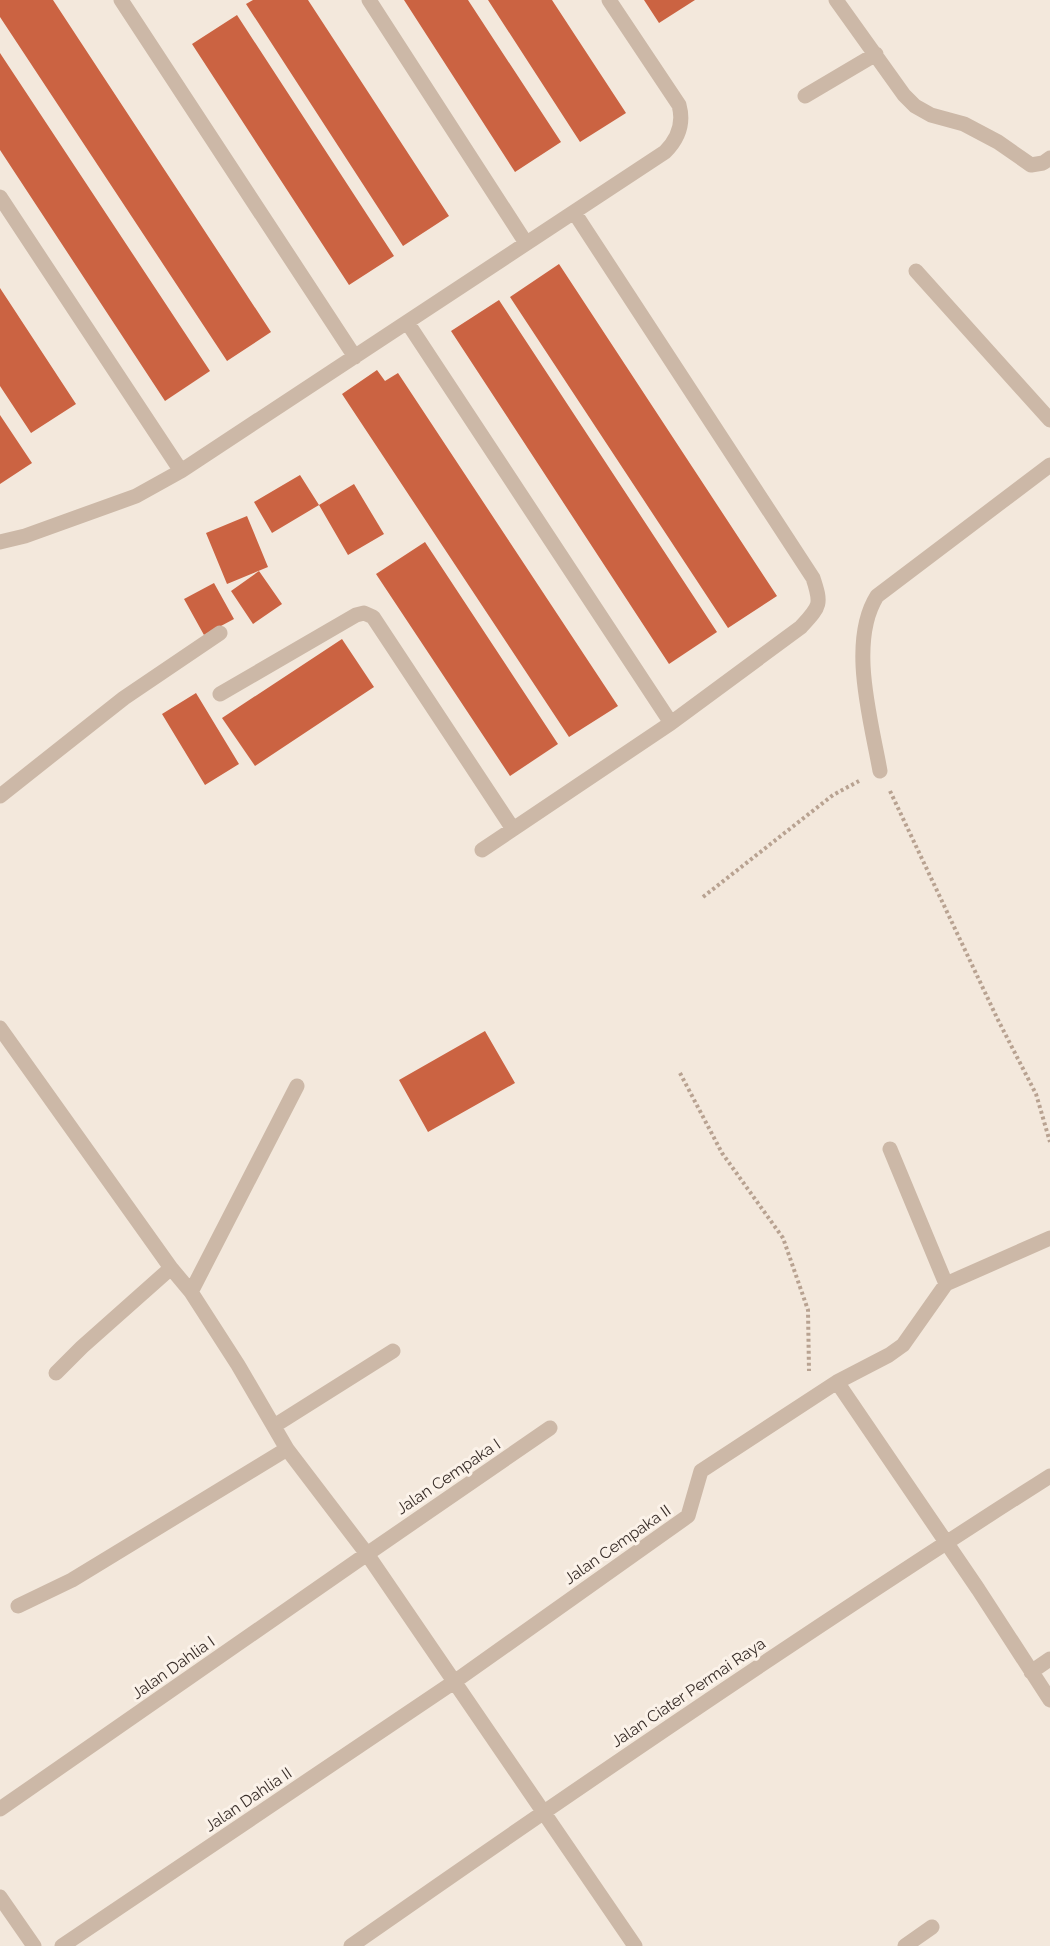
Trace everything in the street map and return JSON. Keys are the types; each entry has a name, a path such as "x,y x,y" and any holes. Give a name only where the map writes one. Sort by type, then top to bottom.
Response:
{"street":[{"path":"121,0 355,357"},
{"path":"369,0 526,243"},
{"path":"0,542 25,536 135,496 181,471 665,152 677,136 681,115 679,105 609,0"},
{"path":"836,0 904,95 915,106 931,115 964,124 998,142 1031,165 1043,163 1050,158"},
{"path":"805,96 876,54"},
{"path":"0,197 181,471"},
{"path":"482,850 671,723 801,627 815,612 819,597 813,578 574,212"},
{"path":"916,270 1050,420"},
{"path":"407,322 671,723"},
{"path":"880,771 862,673 869,609 877,596 1050,465"},
{"path":"220,694 356,615 364,613 373,617 513,829"},
{"path":"0,796 124,698 220,633"},
{"path":"0,1028 171,1268 191,1292 287,1449 366,1554 635,1946"},
{"path":"191,1292 297,1086"},
{"path":"890,1149 946,1284 1050,1238"},
{"path":"56,1373 171,1268"},
{"name":"Jalan Cempaka II","path":"454,1682 688,1516 701,1471 837,1382 889,1355 903,1345 946,1284"},
{"path":"274,1426 393,1351"},
{"path":"837,1382 1050,1700"},
{"name":"Jalan Cempaka I","path":"366,1554 550,1428"},
{"path":"18,1606 72,1580 287,1449"},
{"name":"Jalan Ciater Permai Raya","path":"351,1946 543,1811 946,1542 1050,1476"},
{"name":"Jalan Dahlia I","path":"0,1809 366,1554"},
{"path":"1031,1672 1050,1659"},
{"name":"Jalan Dahlia II","path":"62,1946 454,1682"},
{"path":"0,1897 34,1946"},
{"path":"905,1946 932,1927"}],"path":[{"path":"703,897 834,795 880,771 998,1020 1036,1094 1050,1142"},
{"path":"680,1073 722,1153 783,1239 808,1310 809,1402"}],"building":[{"path":"0,0 53,0 271,332 227,361 0,17"},
{"path":"253,0 308,0 449,216 403,246 246,4"},
{"path":"404,0 468,0 561,142 515,172"},
{"path":"488,0 552,0 626,113 580,142"},
{"path":"644,0 695,0 659,23"},
{"path":"237,15 394,256 349,285 192,44"},
{"path":"0,53 210,371 165,401 0,150"},
{"path":"559,264 777,596 728,628 510,297"},
{"path":"0,288 76,404 31,433 0,386"},
{"path":"499,300 717,632 669,664 451,331"},
{"path":"377,370 385,381 398,373 618,706 569,737 342,394"},
{"path":"0,415 32,463 0,484"},
{"path":"300,475 319,505 272,533 254,502"},
{"path":"354,484 384,534 348,555 319,505"},
{"path":"247,516 268,567 227,584 206,533"},
{"path":"425,542 558,744 510,776 376,574"},
{"path":"259,571 282,604 253,624 231,591"},
{"path":"214,583 234,619 204,635 184,599"},
{"path":"342,639 374,687 255,766 222,718"},
{"path":"196,693 239,764 205,785 162,714"},
{"path":"485,1031 515,1083 428,1132 399,1080"}]}
